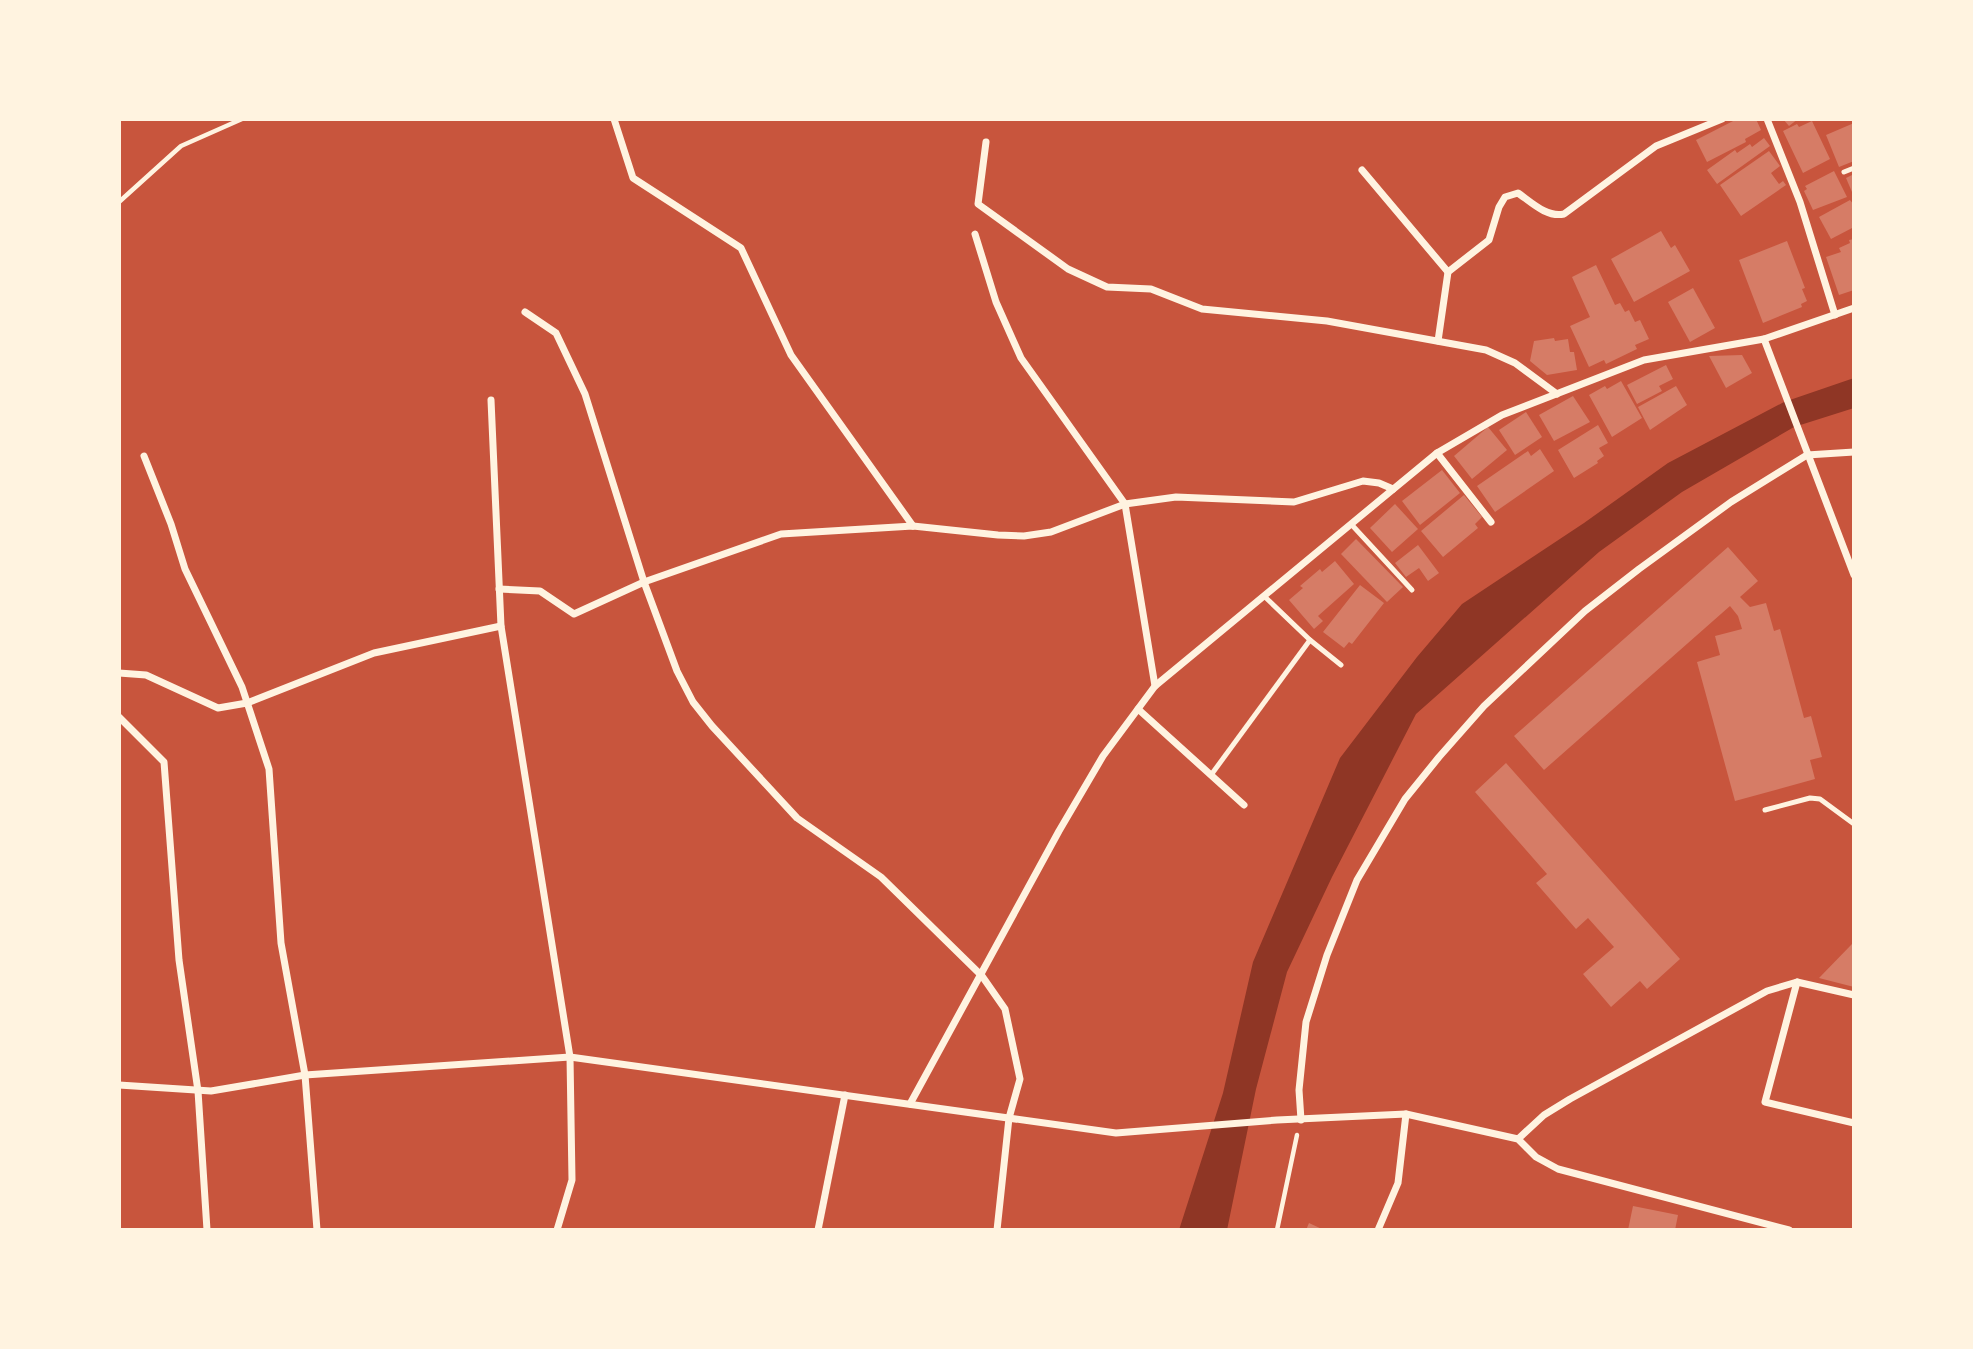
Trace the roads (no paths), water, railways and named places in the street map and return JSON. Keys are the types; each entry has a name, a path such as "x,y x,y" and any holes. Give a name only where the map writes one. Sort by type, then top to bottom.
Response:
{"street":[{"path":"614,119 633,178 741,248 790,355 913,526"},
{"path":"1438,341 1448,272 1489,240 1499,207 1509,194 1518,193 1555,216 1564,214 1656,146 1722,119"},
{"path":"1767,119 1800,202 1835,314"},
{"path":"986,142 978,204 1068,269 1097,282 1107,286 1151,289 1202,309 1327,321 1486,351 1515,363 1557,394"},
{"path":"1362,170 1448,272"},
{"path":"975,234 996,302 1021,358 1125,504 1155,686"},
{"path":"910,1104 1103,755 1155,686 1437,453 1502,415 1644,360 1764,339 1854,309"},
{"path":"525,312 556,332 585,394 644,582 677,671 693,702 797,818 881,877 982,976 1005,1009 1020,1079 1009,1118 997,1230"},
{"path":"1764,339 1854,575"},
{"path":"491,400 501,626 570,1057 572,1180 556,1230"},
{"path":"1301,1119 1299,1090 1306,1022 1327,955 1357,880 1405,799 1439,757 1484,706 1585,611 1731,502 1806,453 1854,452"},
{"path":"1437,453 1491,522"},
{"path":"144,456 171,524 185,569 242,687 268,769 281,943 305,1075 317,1230"},
{"path":"499,589 540,592 574,614 644,582 781,534 913,526 1024,536 1051,532 1125,504 1176,497 1294,502 1363,481 1379,483 1393,489"},
{"path":"119,673 146,675 218,708 247,703 374,653 501,626"},
{"path":"1138,709 1244,805"},
{"path":"119,717 164,762 179,960 198,1091 207,1230"},
{"path":"1518,1139 1544,1115 1604,1078 1767,991 1797,982 1854,995"},
{"path":"1797,982 1765,1102 1854,1124"},
{"path":"119,1085 211,1091 305,1075 570,1057 1116,1133 1277,1120 1406,1114 1518,1139 1536,1157 1558,1169 1789,1230"},
{"path":"818,1230 845,1095"},
{"path":"1378,1230 1398,1183 1406,1114"}],"lane":[{"path":"1844,172 1854,168"},
{"path":"1351,524 1412,590"},
{"path":"1264,596 1341,665"},
{"path":"1211,775 1310,640"},
{"path":"1765,810 1810,798 1820,799 1854,824"}]}
